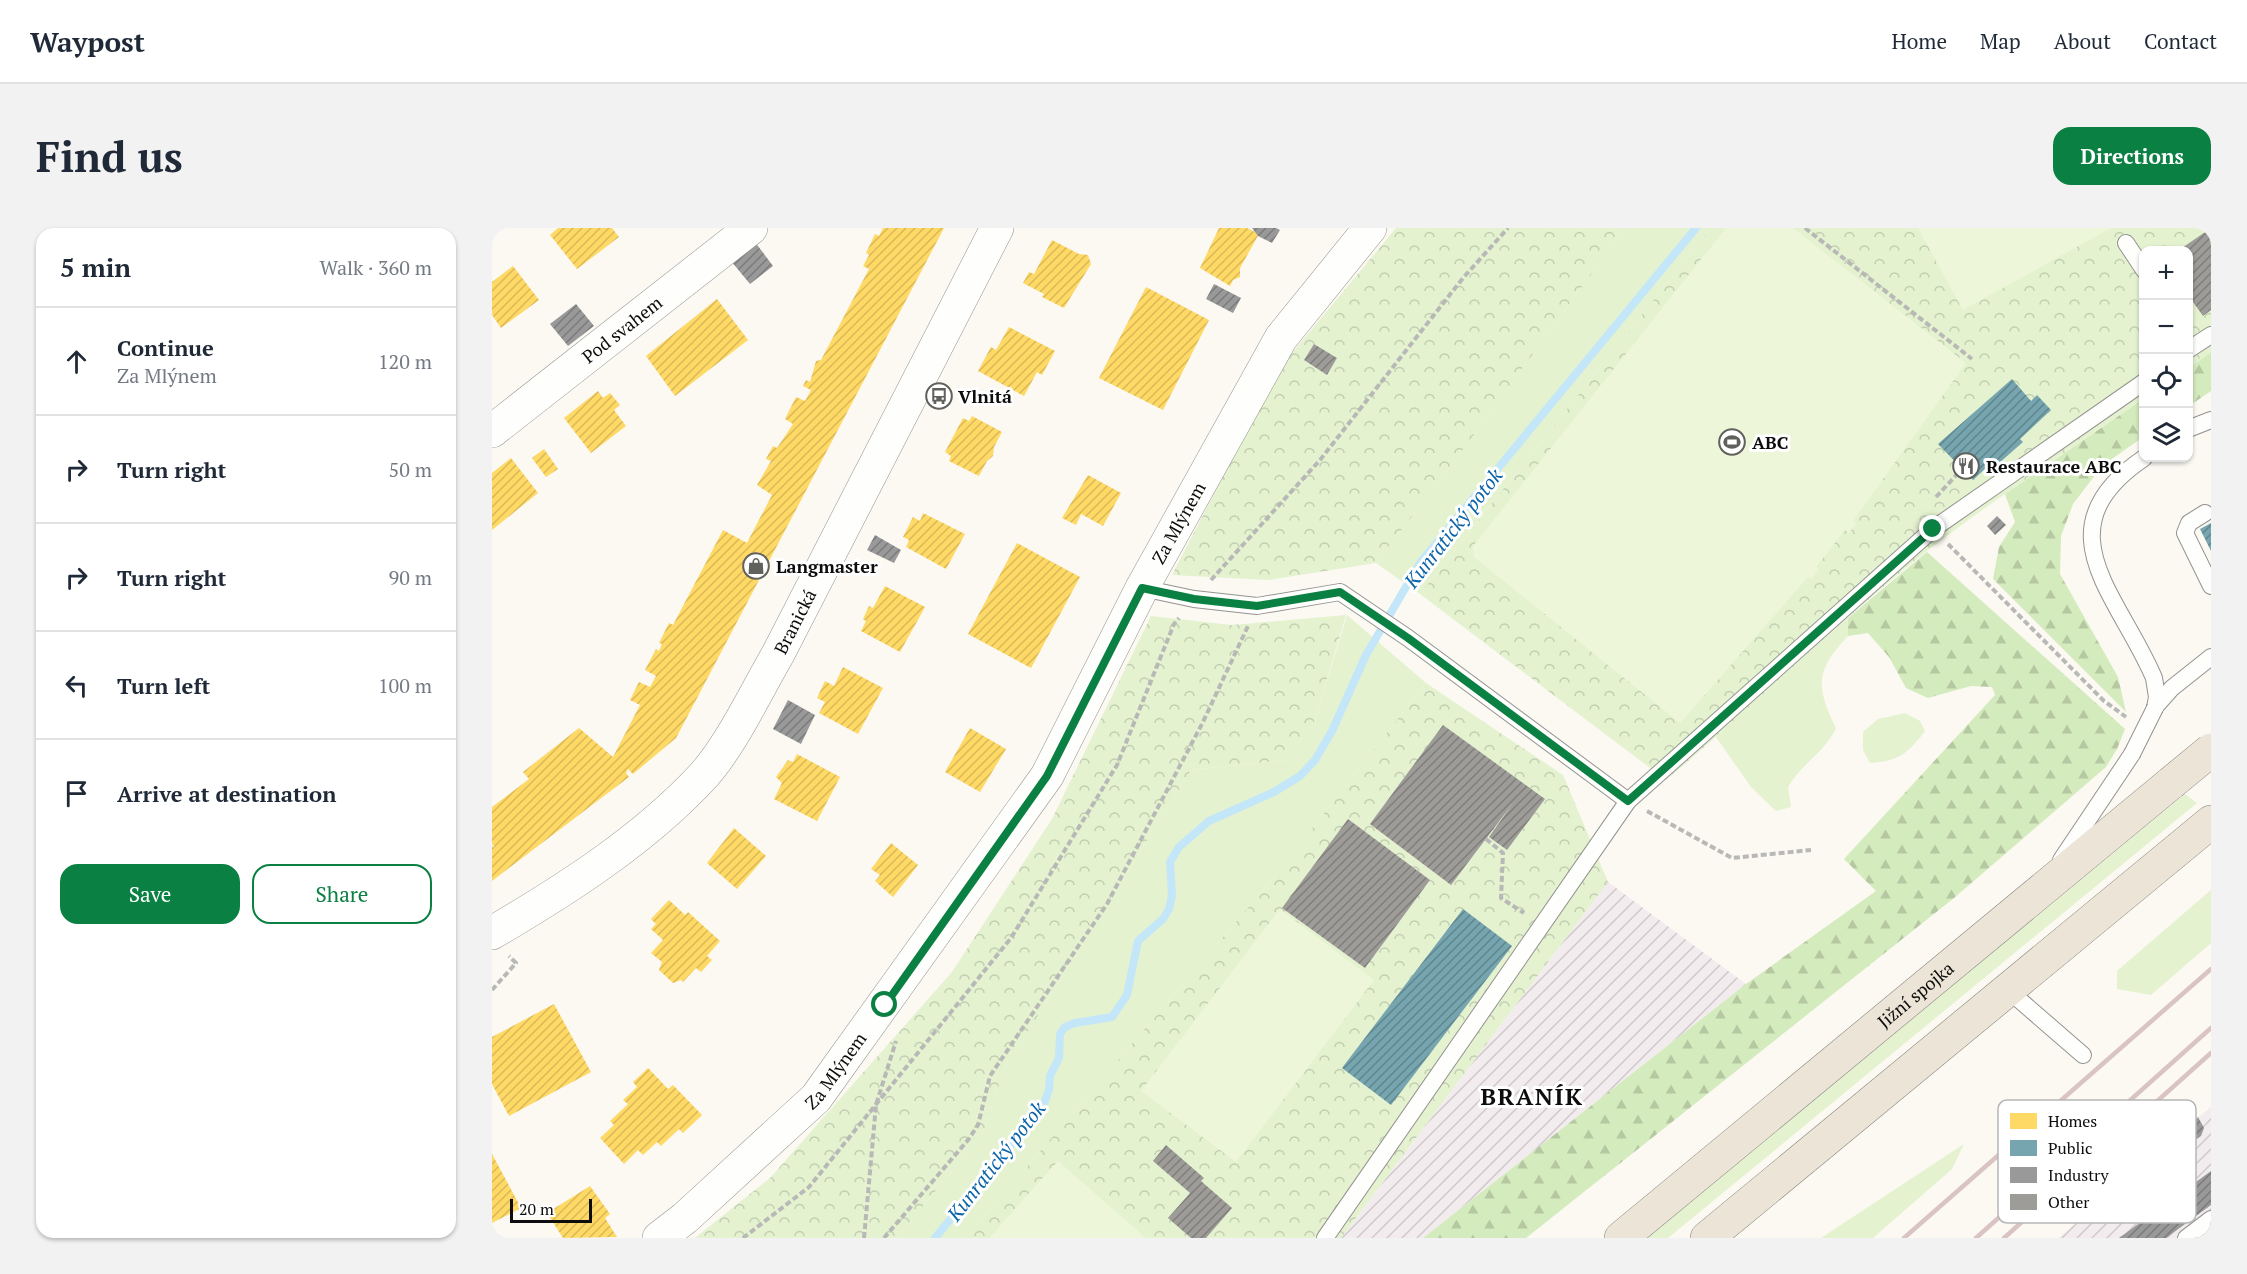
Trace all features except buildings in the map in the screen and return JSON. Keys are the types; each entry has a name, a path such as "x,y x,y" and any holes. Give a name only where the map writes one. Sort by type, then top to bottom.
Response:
{"highway":[{"name":"Jižní spojka","path":"1621,1238 2211,750"},
{"path":"1707,1238 2211,822"}],"street":[{"name":"Pod svahem","path":"492,431 751,228"},
{"name":"Branická","path":"500,944 543,903 647,828 705,773 741,719 778,654 997,228"},
{"name":"Za Mlýnem","path":"659,1238 686,1218 816,1098 1047,776 1142,588 1281,338 1370,228"}],"lane":[{"path":"2126,243 2139,262"},
{"path":"2193,344 2211,335"},
{"path":"1325,1238 1628,801 1933,529 2139,385"},
{"path":"2193,427 2211,420"},
{"path":"2040,891 2132,754 2155,708 2157,697 2154,678 2097,568 2090,542 2091,525 2104,493 2117,478 2139,462"},
{"path":"2205,513 2189,523 2185,532 2211,586"},
{"path":"1142,588 1194,599 1257,606 1340,592 1408,638 1628,801"},
{"path":"2155,708 2182,679 2211,657"},
{"path":"2008,990 2083,1055"},
{"path":"2186,1238 2211,1219"}],"path":[{"path":"743,1238 809,1187 1011,938 1117,765 1174,624 1320,460 1464,278 1508,228"},
{"path":"1805,228 1972,359"},
{"path":"1933,529 2104,701"},
{"path":"884,1238 968,1140 978,1125 990,1077 1107,904 1203,722 1257,606"},
{"path":"1628,801 1732,858 1811,850"},
{"path":"1485,839 1503,853 1501,898 1542,925"},
{"path":"492,990 516,963 500,944"},
{"path":"864,1238 876,1105 898,1037"}],"shaded area":[{"path":"1608,882 1746,984 1423,1238 1341,1238"},
{"path":"2211,1107 2211,1238 2059,1238 2076,1223 2196,1223 2196,1120"}],"green space":[{"path":"1396,228 1625,228 1460,454 1376,563 1268,580 1172,575 1278,370","holes":["1314,344 1337,358 1327,374 1304,360"]},
{"path":"1625,228 1711,228 1420,594 1376,563 1460,454"},
{"path":"1711,228 2211,228 2211,352 2193,365 2193,246 2139,246 2139,402 2007,492 1893,578 1666,780 1420,594"},
{"name":"ABC","path":"1726,228 1793,228 1966,363 1853,521 1856,524 1849,533 1845,530 1816,567 1819,570 1811,579 1808,577 1680,723 1474,557 1473,546"},
{"path":"1918,228 2111,228 1963,310"},
{"path":"2211,352 2211,391 2193,403 2193,365"},
{"path":"2139,402 2139,440 2102,466 2073,504 2061,536 2060,574 2118,677 2126,712 1993,579 1999,547 2015,522 2005,494"},
{"path":"1927,552 2125,729 2106,767 1954,898 1526,1238 1423,1238 1746,984 1876,891 1844,859 1995,695 1992,687 1971,686 1928,698 1906,688 1889,657 1868,633 1848,636 1848,618"},
{"path":"1346,615 1315,720 1286,760 1191,770 1004,1070 983,1133 897,1238 695,1238 770,1178 952,972 1052,819 1151,616 1232,625"},
{"path":"1347,615 1426,683 1271,881 966,1238 897,1238 983,1133 1004,1070 1191,770 1286,760 1315,720"},
{"path":"1848,618 1848,636 1830,659 1822,679 1825,701 1836,728 1826,744 1788,787 1791,807 1776,811 1751,787 1716,737 1798,660"},
{"path":"1426,683 1563,775 1608,882 1341,1238 966,1238 1271,881"},
{"path":"1905,713 1920,721 1925,731 1902,755 1870,763 1863,750 1863,732 1878,719"},
{"path":"2185,794 2197,803 1668,1238 1646,1238"},
{"path":"2211,890 2211,943 2151,995 2117,989 2117,971"},
{"path":"1280,909 1374,980 1236,1162 1141,1091"},
{"path":"1964,1144 1952,1169 1873,1238 1821,1238"},
{"path":"1058,1161 1146,1238 989,1238"}],"waterway":[{"name":"Kunratický potok","path":"935,1238 1043,1106 1049,1090 1050,1076 1059,1058 1060,1034 1065,1027 1075,1023 1112,1017 1127,995 1138,941 1163,919 1169,909 1172,896 1170,862 1179,847 1209,821 1274,792 1300,776 1315,760 1332,731 1366,655 1420,563 1696,228"}],"railway":[{"path":"2061,1100 2211,969"},
{"path":"2130,1100 2211,1028"},
{"path":"2158,1100 2211,1053"},
{"path":"1904,1238 1998,1156"},
{"path":"1976,1238 1998,1218"},
{"path":"2004,1238 2021,1223"}],"place":[{"name":"Vlnitá","path":"939,396"},
{"name":"ABC","path":"1732,442"},
{"name":"Restaurace ABC","path":"1966,466"},
{"name":"Langmaster","path":"756,566"}],"district":[{"name":"BRANÍK","path":"1532,1096"}],"route":[{"path":"885,1005 1047,776 1142,588 1194,599 1257,606 1340,592 1408,638 1628,801 1933,529"}]}
